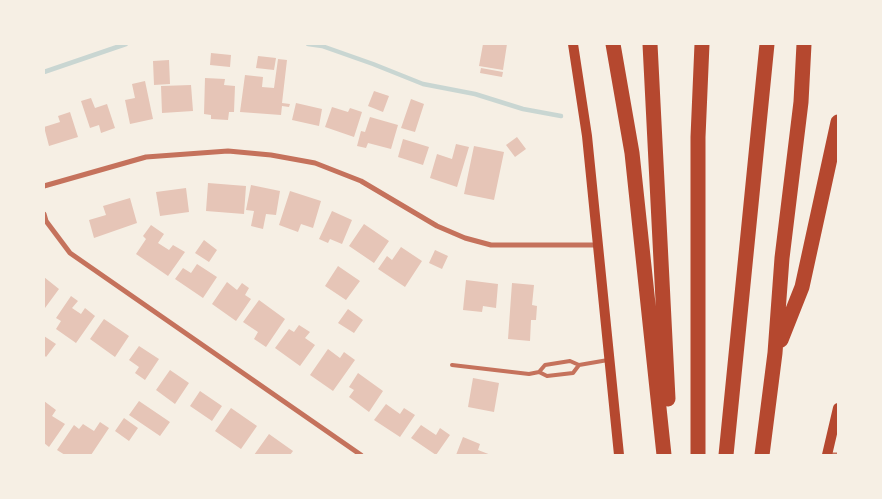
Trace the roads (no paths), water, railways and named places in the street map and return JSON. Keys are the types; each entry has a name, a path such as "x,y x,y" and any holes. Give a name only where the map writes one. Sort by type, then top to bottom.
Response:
{"highway":[{"path":"613,44 632,153 664,455"},
{"path":"650,44 671,455"},
{"path":"698,455 698,137 702,44"},
{"path":"726,455 767,44"},
{"path":"762,455 775,353 791,144 793,44"},
{"path":"782,258 801,102 804,44"},
{"path":"775,353 802,287 838,122"}],"main road":[{"path":"573,44 587,136 619,455"},
{"path":"829,455 838,408"}],"street":[{"path":"44,186 146,157 228,151 271,155 315,163 361,181 437,226 465,238 491,245 599,246"},
{"path":"44,214 46,220 70,253 361,455"},
{"path":"829,455 838,455"}],"lane":[{"path":"539,372 545,365 570,361 578,365 610,360"},
{"path":"452,365 528,374 539,372 547,376 573,373 578,365"}],"waterway":[{"path":"44,72 126,44"},
{"path":"308,44 322,46 423,84 475,94 523,109 561,116"}]}
